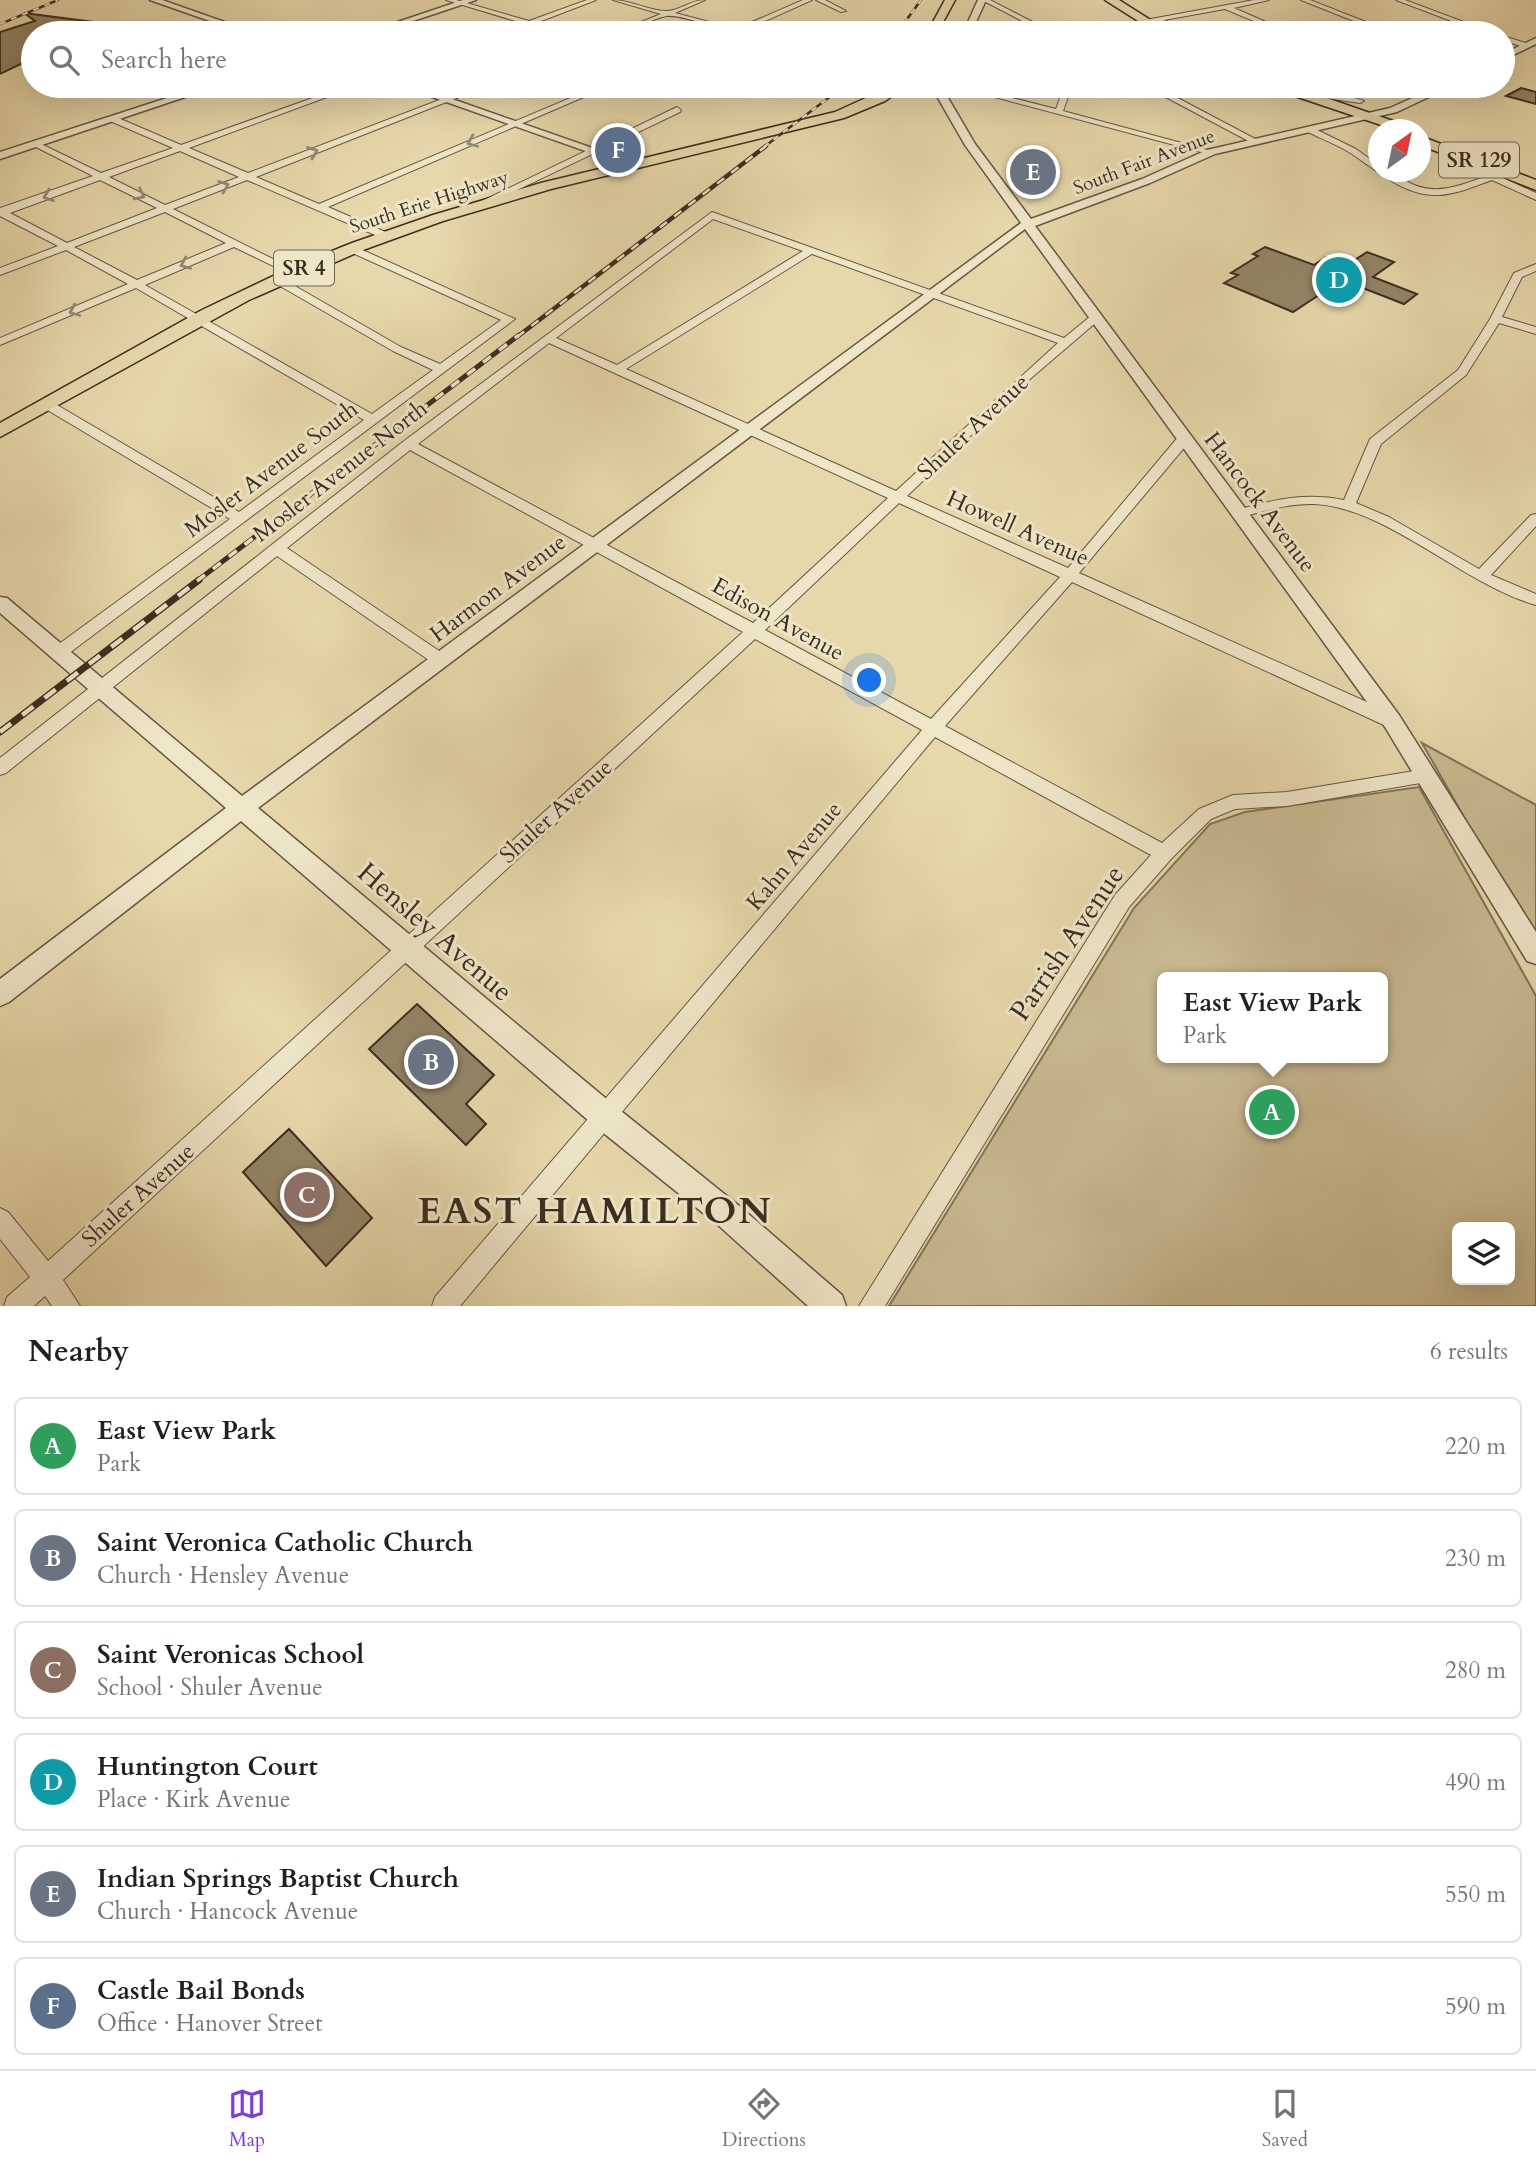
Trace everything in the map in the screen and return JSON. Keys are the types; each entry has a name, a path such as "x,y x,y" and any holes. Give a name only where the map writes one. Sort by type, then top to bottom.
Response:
{"highway":[{"path":"1111,0 1143,21"},
{"path":"1098,3 1140,21"},
{"name":"SR 129","path":"1300,98 1368,124"},
{"name":"SR 129","path":"1309,98 1380,119"},
{"name":"SR 129","path":"1431,136 1536,175"},
{"name":"SR 129","path":"1431,144 1536,184"}],"main road":[{"path":"939,21 950,0"},
{"name":"South Erie Highway","path":"0,431 199,320 277,280 386,236 478,206 632,164 825,120 858,109 878,98"}],"street":[{"path":"154,0 215,21"},
{"path":"449,0 522,21"},
{"path":"407,21 472,0"},
{"path":"535,21 593,0"},
{"path":"616,0 696,21"},
{"path":"648,21 702,0"},
{"path":"764,21 809,0"},
{"path":"819,0 843,11"},
{"path":"1211,0 1260,21"},
{"path":"1166,21 1266,0"},
{"path":"1304,0 1359,21"},
{"path":"1399,0 1456,21"},
{"path":"973,21 983,2 998,6 1027,21"},
{"path":"1515,51 1536,41"},
{"path":"1515,42 1526,46"},
{"path":"0,156 176,98"},
{"path":"1,212 321,98"},
{"path":"440,98 632,164"},
{"path":"0,272 451,98"},
{"path":"318,208 577,98"},
{"name":"Hancock Avenue","path":"943,98 970,145 1392,722 1536,953"},
{"path":"1004,98 1211,152"},
{"path":"1059,112 1064,98"},
{"path":"1172,98 1256,142"},
{"path":"1337,98 1360,101"},
{"name":"South Fair Avenue","path":"1028,223 1119,191 1211,152 1356,120 1412,104 1423,98"},
{"path":"478,206 677,110"},
{"path":"113,118 386,236"},
{"path":"1311,130 1353,151 1368,162"},
{"path":"34,144 295,272"},
{"path":"1456,160 1536,197"},
{"path":"1401,182 1430,194 1444,193 1492,177"},
{"path":"1,212 136,284 372,419"},
{"name":"Mosler Avenue North","path":"0,768 409,443 712,215 810,251"},
{"name":"Harmon Avenue","path":"0,994 242,808 1028,223"},
{"path":"0,342 234,243"},
{"name":"Mosler Avenue South","path":"58,653 509,319 352,249"},
{"path":"617,370 810,251 1065,342"},
{"path":"1348,506 1375,442 1462,372 1496,319 1518,275 1536,267"},
{"path":"277,280 397,349 441,369"},
{"name":"Shuler Avenue","path":"16,1306 754,631 1065,342 1096,317"},
{"path":"1496,319 1536,331"},
{"name":"Howell Avenue","path":"549,340 1392,722"},
{"path":"48,405 241,519"},
{"name":"Kahn Avenue","path":"444,1306 934,727 1069,576 1184,439"},
{"name":"Edison Avenue","path":"409,443 1164,853"},
{"path":"1241,513 1289,501 1321,499 1348,506 1395,524 1481,576 1536,600"},
{"path":"1481,576 1536,518"},
{"path":"276,548 442,660"},
{"name":"Hensley Avenue","path":"0,603 406,948 728,1215 831,1306"},
{"name":"Parrish Avenue","path":"871,1306 1122,901 1164,853 1205,814 1233,802 1287,799 1426,776"},
{"path":"0,1220 68,1306"}],"shaded area":[{"path":"1422,743 1536,805 1536,944"},
{"path":"1419,787 1536,996 1536,1306 889,1306 1134,908 1210,824 1245,812"}],"building":[{"path":"24,13 87,21 35,21"},
{"path":"21,25 21,64 0,74 0,32"},
{"path":"1521,88 1536,92 1536,104 1514,98 1515,91"},
{"path":"1265,247 1314,265 1326,257 1347,265 1367,252 1394,262 1373,277 1417,294 1404,304 1363,288 1356,292 1331,287 1293,312 1224,283 1238,275 1231,273 1258,256 1253,254"},
{"path":"417,1004 494,1075 466,1104 486,1124 466,1145 369,1049"},
{"path":"289,1129 372,1218 326,1266 243,1172"}],"railway":[{"path":"0,24 58,0"},
{"path":"906,21 921,0"},
{"path":"764,147 828,98"},
{"path":"517,337 766,146"},
{"path":"197,581 519,335"},
{"path":"0,732 199,580"}],"place":[{"name":"Castle Bail Bonds","path":"618,150"},
{"name":"Indian Springs Baptist Church","path":"1033,172"},
{"name":"Huntington Court","path":"1339,280"},
{"name":"Saint Veronica Catholic Church","path":"431,1062"},
{"name":"East View Park","path":"1272,1112"},
{"name":"Saint Veronicas School","path":"307,1195"}],"district":[{"name":"EAST HAMILTON","path":"595,1211"}]}
